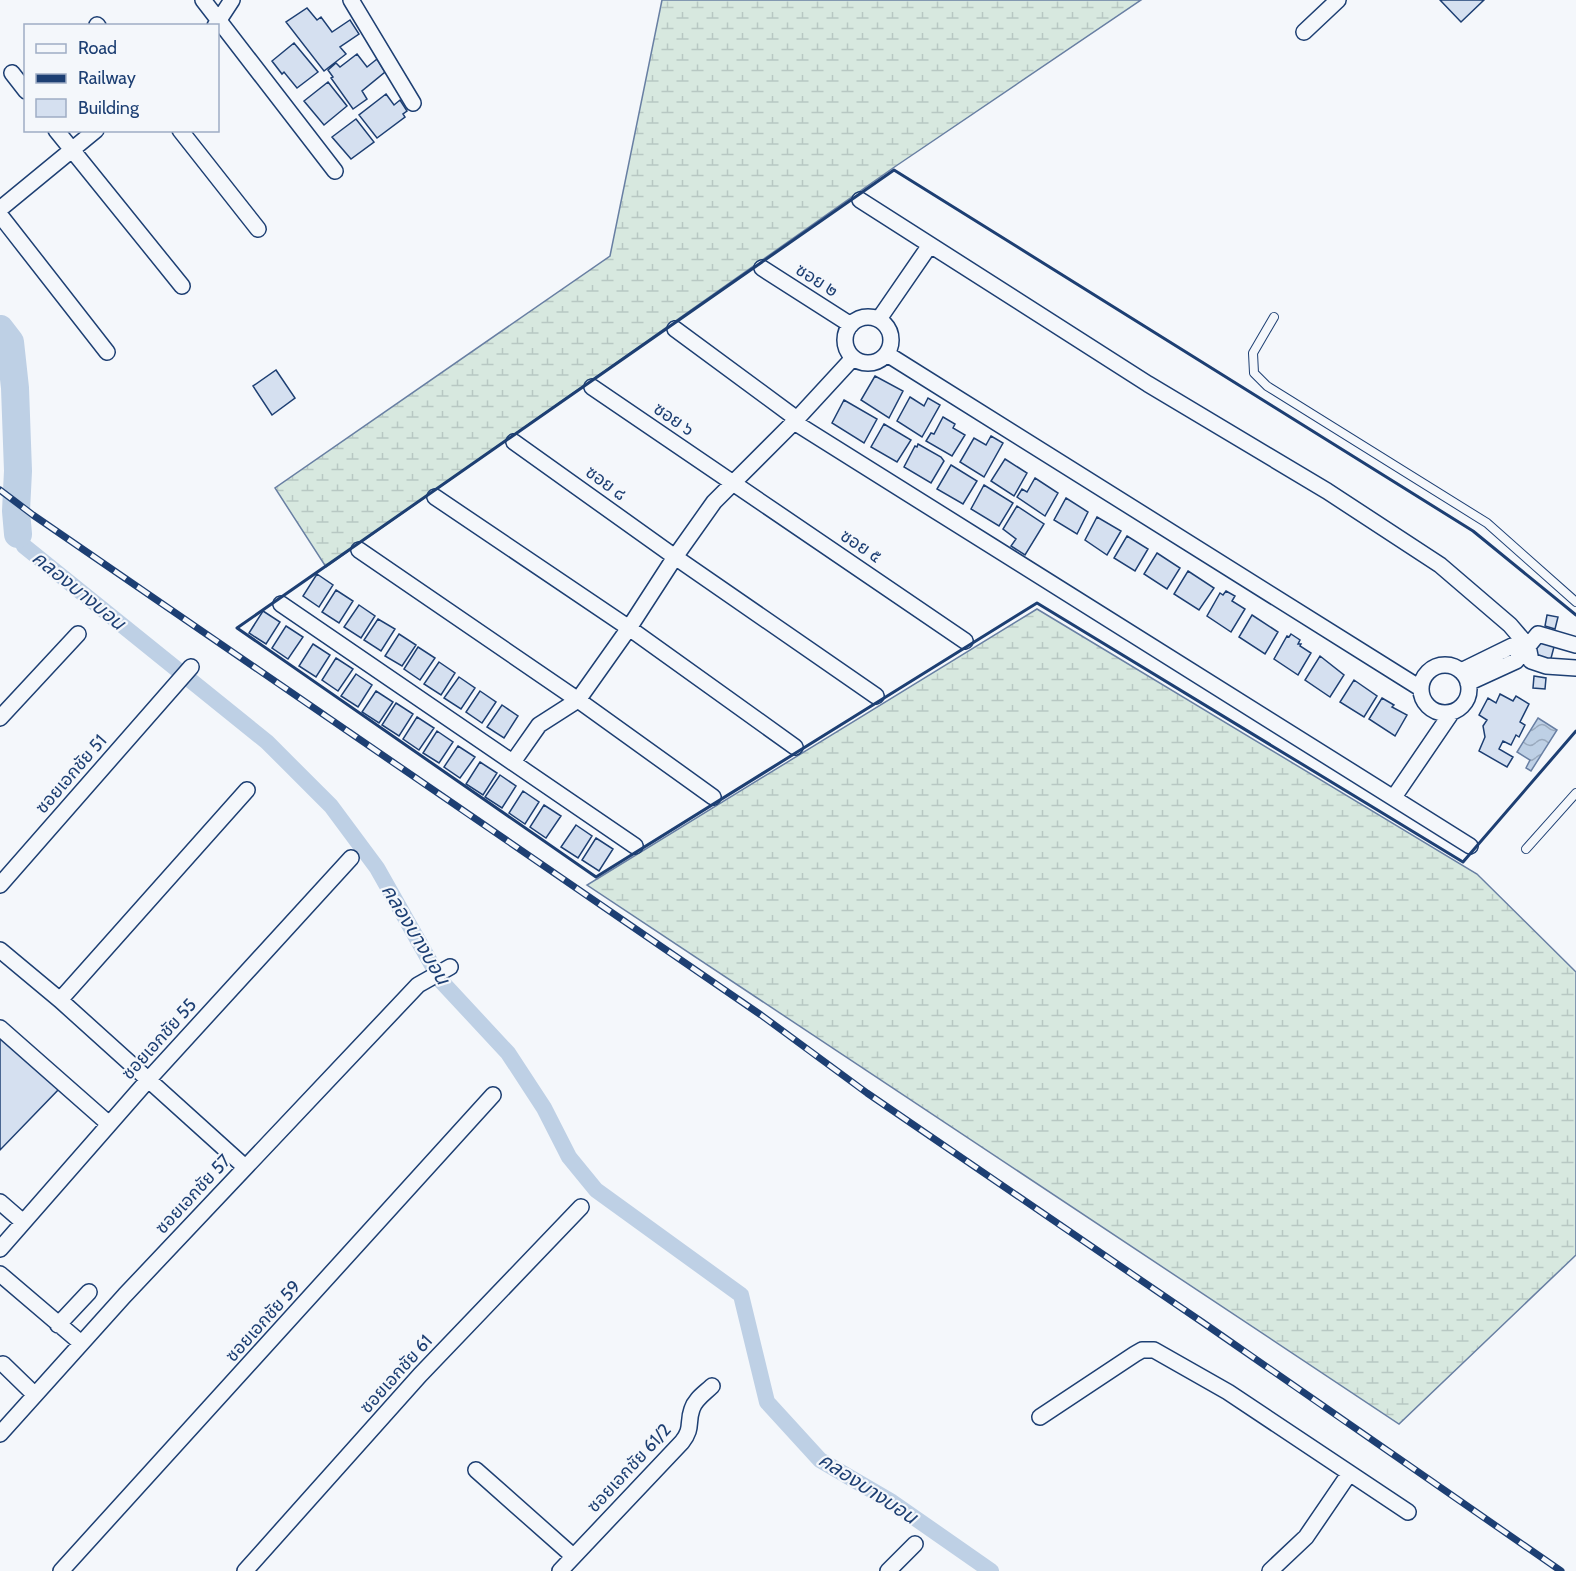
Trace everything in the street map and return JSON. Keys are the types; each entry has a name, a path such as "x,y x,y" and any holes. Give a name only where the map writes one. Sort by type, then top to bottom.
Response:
{"street":[{"path":"203,0 217,23 232,0"},
{"path":"351,0 413,103"},
{"path":"1304,32 1338,0"},
{"path":"219,26 335,171"},
{"path":"12,74 24,89"},
{"path":"58,132 183,286"},
{"path":"0,209 94,132"},
{"path":"182,132 258,229"},
{"path":"861,200 1148,384 1327,491 1440,565 1510,625 1528,646 1531,661 1546,666 1576,668"},
{"path":"0,215 107,352"},
{"path":"879,319 930,245"},
{"name":"ซอย ๒","path":"762,268 851,325"},
{"path":"865,317 879,319 890,334 891,342 887,354 878,362 871,363 863,363 853,358 846,347 845,339 851,325 865,317"},
{"path":"675,330 795,421 1470,846"},
{"path":"887,354 1420,688"},
{"path":"513,762 539,725 578,700 714,502 795,421 853,358"},
{"name":"ซอย ๖","path":"592,387 734,483"},
{"name":"ซอย ๘","path":"514,442 876,696"},
{"name":"ซอย ๕","path":"734,483 965,641"},
{"path":"435,497 629,628 795,747"},
{"path":"359,550 578,700 713,797"},
{"path":"281,604 635,846"},
{"path":"0,718 78,634"},
{"path":"1528,646 1538,634 1576,645"},
{"path":"1465,677 1512,646 1528,646"},
{"path":"1394,797 1452,712 1463,705 1467,698 1465,677 1450,665 1438,666 1421,680 1420,688 1426,704 1432,710 1440,713 1452,712"},
{"name":"ซอยเอกชัย 51","path":"0,885 191,667"},
{"path":"60,1000 247,790"},
{"name":"ซอยเอกชัย 55","path":"0,1249 148,1080 351,858"},
{"path":"0,950 60,1000 245,1167"},
{"name":"ซอยเอกชัย 57","path":"0,1434 81,1343 418,985 450,967"},
{"path":"0,1028 109,1124"},
{"name":"ซอยเอกชัย 59","path":"61,1571 493,1095"},
{"path":"0,1202 23,1222"},
{"name":"ซอยเอกชัย 61","path":"245,1571 420,1375 581,1207"},
{"path":"0,1274 81,1343"},
{"path":"58,1325 89,1292"},
{"path":"1040,1417 1135,1354 1142,1350 1154,1350 1228,1392 1407,1512"},
{"path":"3,1364 35,1395"},
{"name":"ซอยเอกชัย 61/2","path":"560,1571 682,1442 691,1426 691,1411 695,1402 712,1386"},
{"path":"476,1470 573,1556"},
{"path":"1270,1571 1306,1537 1349,1474"},
{"path":"896,1568 915,1544"}],"lane":[{"path":"1274,317 1253,353 1254,373 1267,386 1487,523 1576,602"},
{"path":"1526,849 1576,793"}],"green space":[{"path":"662,0 1141,0 893,168 326,567 275,488 610,256"},
{"path":"1037,609 1477,874 1576,972 1576,1255 1399,1424 587,885"}],"water":[{"path":"1538,718 1557,730 1531,771 1526,768 1530,760 1517,752"}],"building":[{"path":"1440,0 1484,0 1461,22"},
{"path":"307,8 317,20 321,17 332,32 350,20 359,34 340,47 346,54 324,71 286,22"},
{"path":"294,43 318,72 297,88 272,61"},
{"path":"357,54 367,67 377,59 385,72 362,91 367,99 353,109 328,70 336,63 340,67"},
{"path":"328,82 347,106 324,125 304,101"},
{"path":"386,94 394,105 400,100 407,111 403,114 405,117 377,138 359,115"},
{"path":"356,119 374,142 351,159 332,137"},
{"path":"276,370 295,398 272,415 253,386"},
{"path":"875,376 903,391 889,418 861,400"},
{"path":"910,397 924,406 928,398 940,405 922,437 897,421"},
{"path":"844,400 877,419 864,443 832,423"},
{"path":"943,417 955,424 953,428 965,435 952,456 926,441 931,433 934,434"},
{"path":"884,424 911,440 897,462 871,447"},
{"path":"991,436 1003,443 984,477 960,462 974,438 986,445"},
{"path":"918,444 944,461 931,483 904,467"},
{"path":"1005,459 1027,473 1014,496 991,481"},
{"path":"951,465 977,481 963,504 937,489"},
{"path":"1035,478 1058,493 1045,516 1017,497 1022,489 1027,492"},
{"path":"984,485 1013,503 999,526 971,509"},
{"path":"1066,498 1088,512 1077,534 1054,520"},
{"path":"1017,506 1044,524 1025,555 1011,546 1016,539 1003,529"},
{"path":"1097,517 1121,531 1107,555 1085,540"},
{"path":"1127,536 1148,549 1135,571 1114,558"},
{"path":"1157,553 1180,568 1167,589 1144,574"},
{"path":"1188,571 1214,588 1199,610 1174,594"},
{"path":"317,574 333,585 319,607 303,596"},
{"path":"336,590 353,601 339,623 322,612"},
{"path":"1226,591 1235,596 1232,601 1245,609 1231,632 1207,616 1220,593 1223,595"},
{"path":"359,605 375,616 361,638 344,627"},
{"path":"263,611 280,622 266,644 249,633"},
{"path":"1252,615 1278,632 1265,654 1239,637"},
{"path":"1547,615 1558,617 1555,629 1545,626"},
{"path":"378,619 395,629 381,651 364,640"},
{"path":"286,626 303,637 288,659 272,648"},
{"path":"399,634 416,645 402,666 385,656"},
{"path":"1291,634 1300,640 1298,644 1301,644 1300,646 1311,653 1298,675 1274,659 1287,636"},
{"path":"1539,639 1555,643 1550,662 1534,658"},
{"path":"313,644 330,655 316,677 299,666"},
{"path":"418,647 435,658 420,680 404,669"},
{"path":"1320,656 1344,675 1330,697 1305,680"},
{"path":"336,658 353,669 338,691 322,680"},
{"path":"439,662 455,673 441,695 424,684"},
{"path":"356,674 372,685 358,707 341,696"},
{"path":"1534,676 1546,678 1545,689 1533,688"},
{"path":"459,677 475,688 461,709 444,698"},
{"path":"1354,680 1377,696 1364,717 1340,702"},
{"path":"376,691 393,702 379,723 362,712"},
{"path":"480,691 496,702 482,723 466,712"},
{"path":"1500,694 1513,701 1516,696 1529,704 1520,722 1525,725 1519,737 1516,735 1511,745 1503,741 1499,749 1513,757 1507,767 1479,751 1485,737 1483,726 1487,720 1479,715 1488,698 1496,703"},
{"path":"1382,698 1394,705 1392,707 1407,715 1395,736 1369,719"},
{"path":"396,703 413,714 399,736 382,725"},
{"path":"502,705 518,716 504,738 487,727"},
{"path":"417,717 434,728 419,750 403,739"},
{"path":"437,731 453,742 439,763 423,753"},
{"path":"458,746 475,757 460,778 444,767"},
{"path":"480,762 497,773 483,795 466,784"},
{"path":"500,775 516,786 502,808 485,797"},
{"path":"523,791 539,802 525,824 509,813"},
{"path":"544,805 561,816 546,838 530,827"},
{"path":"576,825 592,836 578,858 561,847"},
{"path":"596,838 613,849 599,871 582,860"},
{"path":"0,1036 59,1089 0,1150"}],"waterway":[{"name":"คลองบางบอน","path":"0,329 10,342 15,388 18,534"},
{"name":"คลองบางบอน","path":"18,534 24,546 267,742 331,806 377,868 441,981 508,1053 544,1108 569,1157 596,1190 741,1295 767,1402 820,1460 892,1502 991,1571"}],"railway":[{"path":"0,490 33,515 761,1015 867,1093 1561,1571"}],"wall":[{"path":"1576,615 1473,531 894,170 237,628 596,877 1037,603 1463,862 1576,731"}]}
